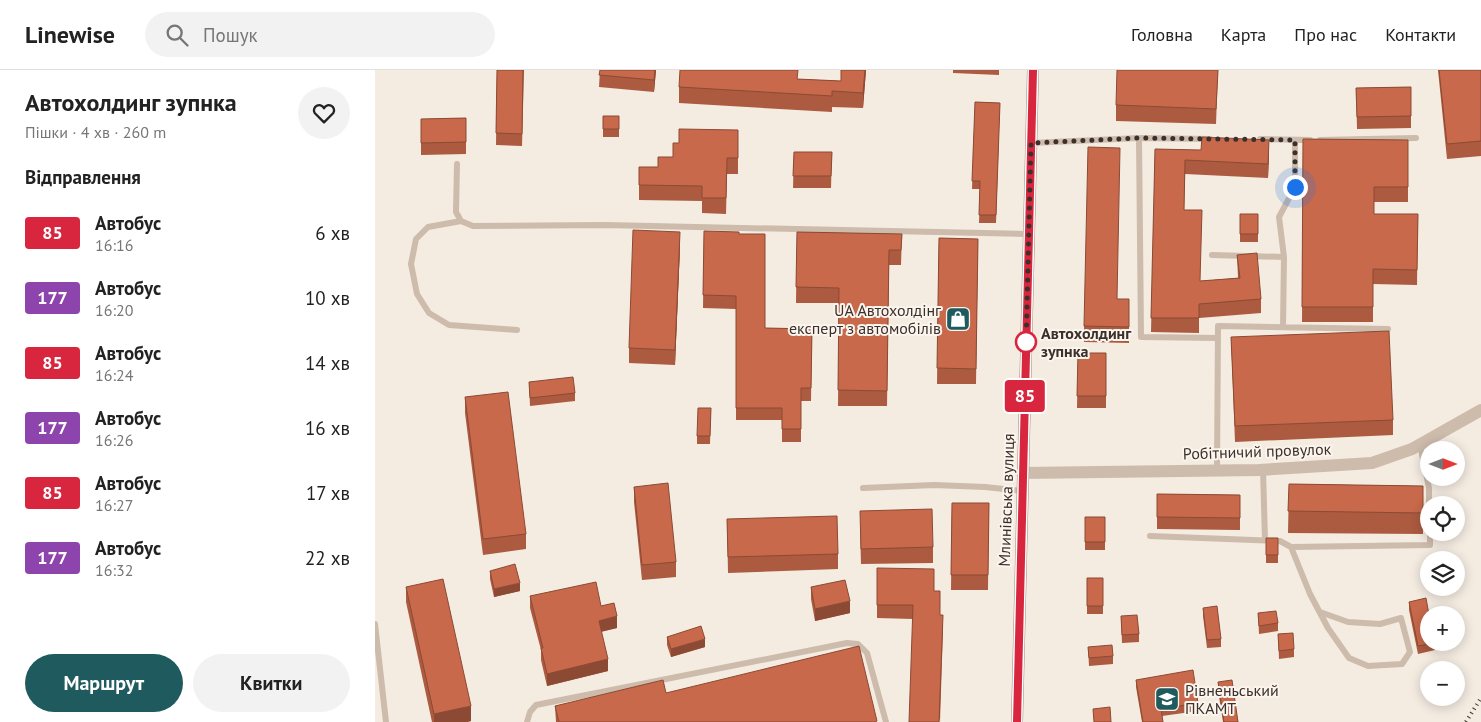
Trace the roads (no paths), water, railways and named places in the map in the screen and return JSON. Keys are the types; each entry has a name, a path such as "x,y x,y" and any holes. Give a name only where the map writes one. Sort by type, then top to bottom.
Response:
{"main road":[{"name":"Млинівська вулиця","path":"1017,722 1033,70"}],"street":[{"name":"Робітничий провулок","path":"1427,441 1481,410"},
{"name":"Робітничий провулок","path":"1022,473 1263,469 1372,463 1420,445"}],"lane":[{"path":"1031,143 1139,138 1217,139"},
{"path":"1139,138 1141,337 1218,338"},
{"path":"1256,139 1416,138"},
{"path":"1283,327 1284,258 1279,217 1295,187 1295,140"},
{"path":"457,164 456,212 461,221"},
{"path":"517,330 449,325 429,313 417,294 411,264 416,239 428,227 461,221 473,226 615,225 1028,234"},
{"path":"1212,255 1284,258"},
{"path":"1217,470 1218,326 1388,329"},
{"path":"1263,469 1265,540"},
{"path":"863,488 934,485 1022,491"},
{"path":"1150,536 1265,540 1279,541 1291,546 1430,545 1430,541"},
{"path":"1291,546 1319,612 1349,658 1368,666 1402,664 1410,652 1401,618 1380,624 1372,624 1348,622 1319,612"},
{"path":"375,624 386,722"},
{"path":"527,722 530,712 536,705 847,643 858,644 867,653 885,722"}],"railway":[{"path":"1466,722 1481,698"}],"place":[{"name":"UA Автохолдінг експерт з автомобілів","path":"958,319"},
{"name":"Автохолдинг зупнка","path":"1026,342"},
{"name":"Рівненьський ПКАМТ","path":"1167,699"}]}
